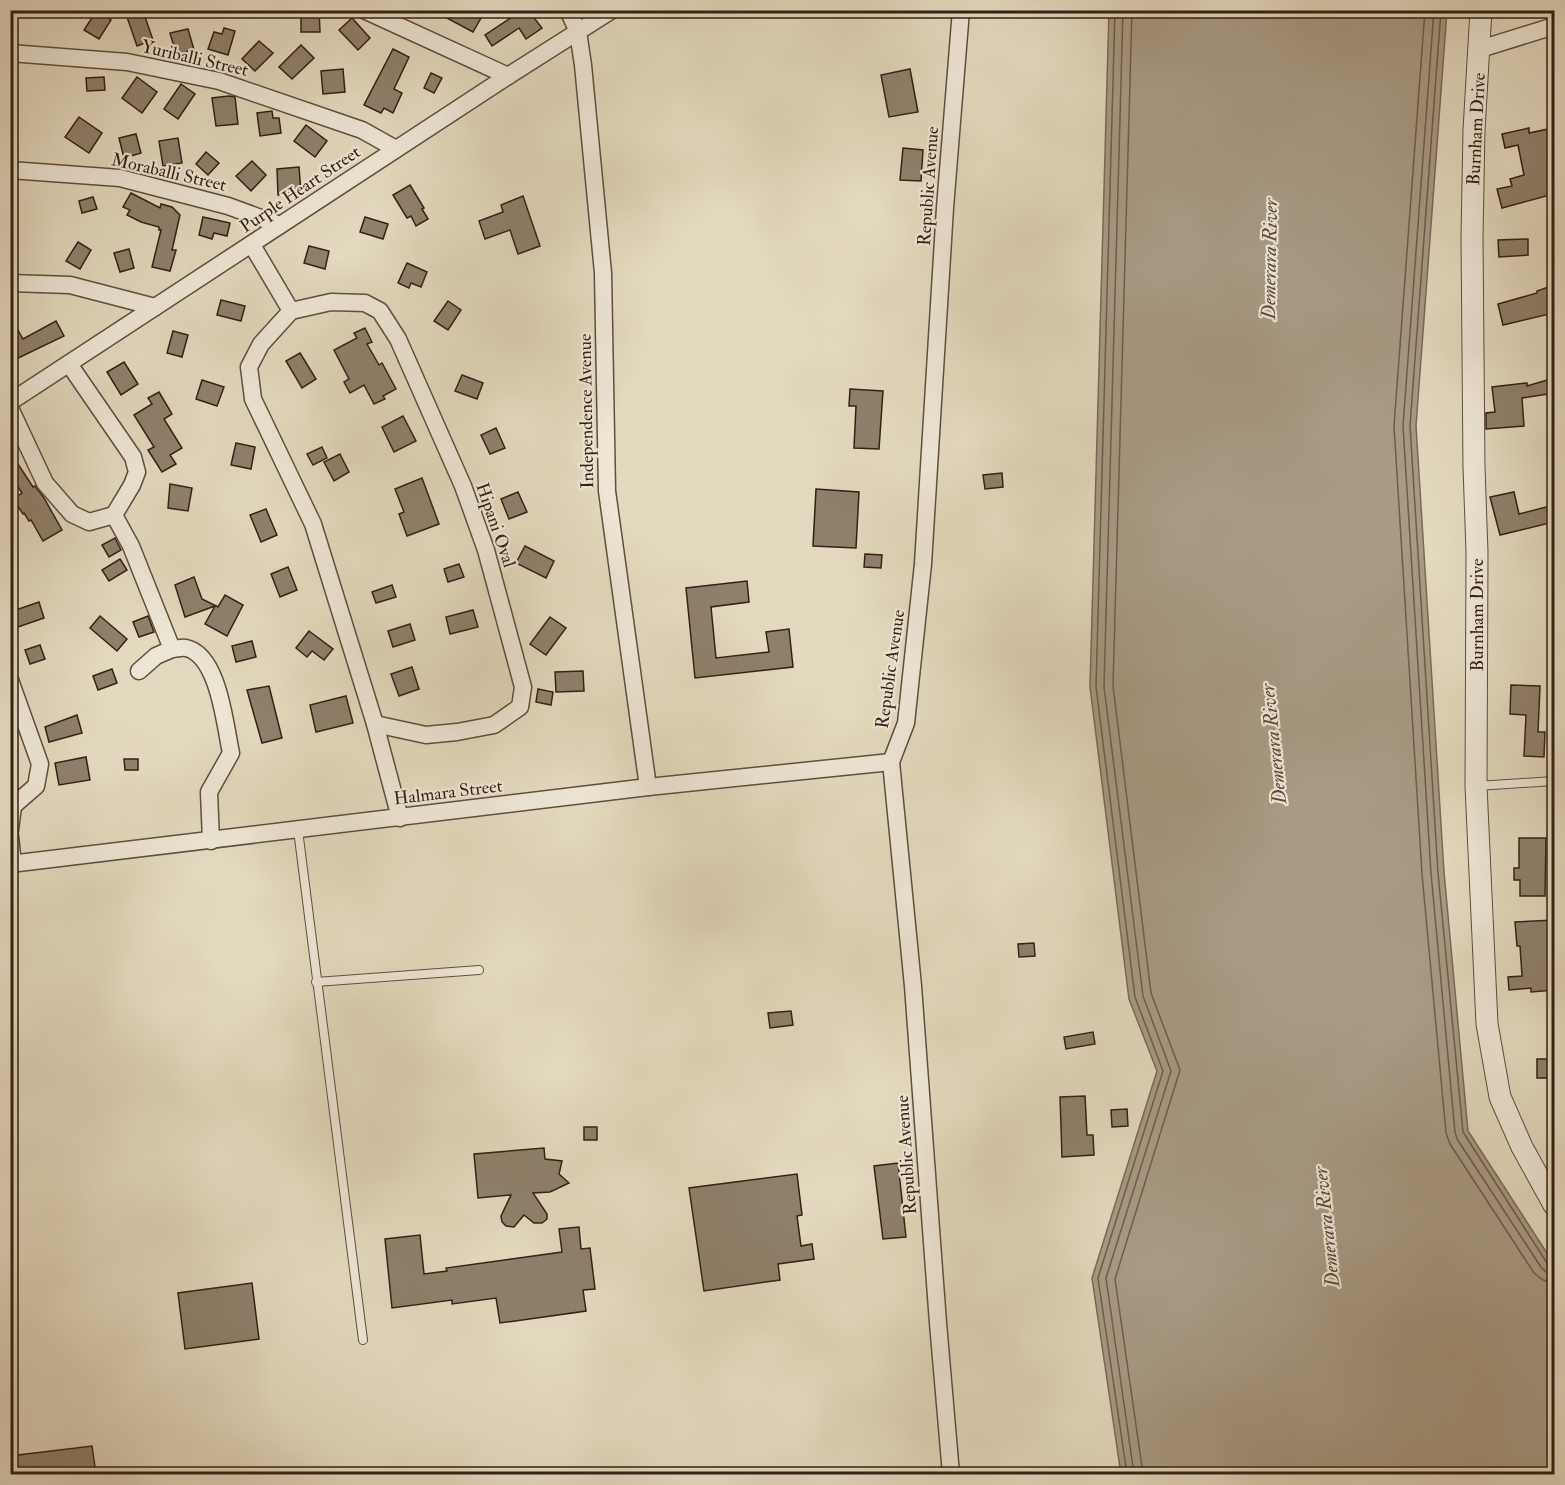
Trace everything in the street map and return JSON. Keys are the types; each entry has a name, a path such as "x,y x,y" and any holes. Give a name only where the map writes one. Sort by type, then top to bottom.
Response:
{"street":[{"path":"364,10 508,76"},
{"name":"Independence Avenue","path":"568,10 578,32 584,65 603,273 607,491 648,787"},
{"name":"Purple Heart Street","path":"10,402 612,10"},
{"name":"Republic Avenue","path":"951,1474 913,986 891,762 906,723 923,564 945,208 961,10"},
{"name":"Burnham Drive","path":"1481,10 1474,130 1472,237 1477,552 1476,786 1487,1024 1500,1097 1522,1147 1554,1205"},
{"path":"1480,50 1554,26"},
{"name":"Yuriballi Street","path":"10,52 127,62 219,81 362,130 396,149"},
{"name":"Moraballi Street","path":"10,170 120,178 228,206 280,225"},
{"path":"252,244 291,311 261,344 249,367 253,399 313,524 375,724 400,818"},
{"path":"10,283 70,285 155,306"},
{"name":"Hipani Oval","path":"291,311 331,302 365,303 380,311 398,339 463,486 482,540 523,687 520,707 494,725 426,735 375,724"},
{"path":"10,408 45,483 72,514 89,522 114,515 137,472 133,457 69,364"},
{"path":"114,515 131,546 172,649"},
{"path":"139,671 156,656 172,649 186,648 199,656 209,667 221,702 231,753 209,792 211,841"},
{"path":"10,680 40,764 36,786 12,806 10,830"},
{"name":"Halmara Street","path":"12,864 648,787 891,762"},
{"path":"10,836 12,864"}],"lane":[{"path":"1476,786 1554,781"},
{"path":"298,830 363,1340"},
{"path":"316,982 479,970"}],"water":[{"name":"Demerara River","path":"1109,11 1447,11 1416,426 1444,872 1468,1131 1554,1264 1554,1474 1121,1474 1092,1278 1157,1071 1129,999 1090,687"}],"building":[{"path":"97,10 111,20 99,39 84,30"},
{"path":"301,10 319,10 320,32 301,32"},
{"path":"432,10 467,10 481,18 473,32"},
{"path":"508,10 528,10 542,28 526,39 519,28 492,46 485,35 512,17"},
{"path":"143,11 153,40 137,46 127,17"},
{"path":"352,18 370,38 358,50 339,30"},
{"path":"224,28 235,31 228,55 208,49 214,32 222,34"},
{"path":"188,29 194,50 176,54 170,33"},
{"path":"259,41 273,53 255,71 242,59"},
{"path":"301,45 314,58 292,79 279,67"},
{"path":"393,49 409,57 394,89 402,93 393,113 384,108 381,113 364,105"},
{"path":"343,69 345,92 323,94 321,71"},
{"path":"910,69 918,112 889,117 881,75"},
{"path":"431,73 442,78 434,93 424,88"},
{"path":"104,77 105,90 87,91 86,78"},
{"path":"137,77 157,92 142,113 122,98"},
{"path":"181,84 195,94 178,119 164,109"},
{"path":"235,97 238,124 216,126 212,98"},
{"path":"272,111 273,118 279,118 281,133 260,136 257,113"},
{"path":"79,117 102,133 89,153 65,137"},
{"path":"306,125 327,141 315,157 294,141"},
{"path":"1529,128 1529,133 1553,128 1554,194 1502,208 1497,189 1512,186 1510,179 1524,175 1518,145 1505,148 1502,134"},
{"path":"136,134 141,153 124,158 119,138"},
{"path":"178,138 182,163 163,166 159,141"},
{"path":"903,148 923,150 921,181 900,180"},
{"path":"206,152 219,163 208,175 196,164"},
{"path":"252,161 266,175 251,191 236,176"},
{"path":"299,167 301,193 278,195 277,169"},
{"path":"410,185 428,219 416,226 411,216 407,218 393,195"},
{"path":"131,193 160,208 161,204 172,207 180,215 172,250 176,250 170,271 152,267 161,230 159,227 127,215 130,210 123,207"},
{"path":"523,196 540,246 518,254 510,230 485,239 479,221 503,212 501,205"},
{"path":"93,197 97,209 82,213 79,201"},
{"path":"203,217 230,223 227,236 214,233 212,239 199,235"},
{"path":"365,217 388,224 383,239 360,232"},
{"path":"1528,239 1528,255 1499,257 1498,240"},
{"path":"78,242 91,250 80,269 66,261"},
{"path":"309,246 329,251 325,269 304,263"},
{"path":"129,249 134,268 120,272 114,253"},
{"path":"407,263 427,272 421,287 411,283 409,288 398,283"},
{"path":"1554,285 1554,313 1503,325 1498,304 1537,293 1537,291"},
{"path":"221,300 245,306 241,321 217,315"},
{"path":"448,301 461,310 448,330 434,321"},
{"path":"10,316 23,339 56,321 64,336 10,362"},
{"path":"365,328 372,342 367,344 379,365 382,363 396,389 383,396 385,399 374,404 364,385 350,393 344,382 349,379 334,350 357,338 354,333"},
{"path":"173,331 188,335 182,357 167,353"},
{"path":"300,353 316,379 302,388 286,361"},
{"path":"124,362 138,384 121,395 107,372"},
{"path":"462,375 483,383 477,399 455,391"},
{"path":"1554,378 1554,393 1522,398 1524,426 1486,429 1486,413 1495,412 1492,387 1527,383 1527,386"},
{"path":"202,380 224,387 217,406 196,399"},
{"path":"850,389 883,391 879,449 854,448 856,406 849,406"},
{"path":"159,392 172,414 164,419 182,448 170,455 176,464 162,472 148,450 154,447 134,415 152,404 148,398"},
{"path":"403,416 416,441 394,452 382,427"},
{"path":"496,428 505,448 490,454 481,435"},
{"path":"236,443 255,447 251,469 231,465"},
{"path":"322,447 327,458 313,465 307,454"},
{"path":"10,452 33,487 35,486 44,498 62,530 43,541 31,520 29,521 23,514 13,499 22,493 10,474"},
{"path":"340,454 349,472 334,481 324,462"},
{"path":"1002,473 1003,487 985,489 983,475"},
{"path":"422,478 439,524 407,536 399,514 404,512 395,489"},
{"path":"170,484 192,488 188,511 168,508"},
{"path":"816,489 859,492 856,548 813,546"},
{"path":"518,492 527,512 509,519 501,499"},
{"path":"1514,492 1519,514 1554,505 1554,522 1500,535 1490,497"},
{"path":"266,509 277,535 261,542 250,515"},
{"path":"115,538 121,550 109,557 102,545"},
{"path":"525,546 554,561 546,578 516,563"},
{"path":"865,554 882,555 881,568 864,567"},
{"path":"120,559 127,570 109,581 102,570"},
{"path":"459,564 464,577 448,582 444,569"},
{"path":"288,567 297,590 280,597 271,574"},
{"path":"194,577 202,599 218,607 225,595 243,605 227,636 205,624 215,606 185,617 175,585"},
{"path":"747,581 749,602 711,607 716,658 769,652 766,632 789,629 793,667 695,678 686,588"},
{"path":"392,585 396,597 376,603 372,592"},
{"path":"39,602 44,618 15,628 10,612"},
{"path":"473,610 478,627 450,634 446,617"},
{"path":"100,616 127,639 117,651 90,628"},
{"path":"148,616 154,632 139,637 133,622"},
{"path":"550,617 566,628 546,655 530,644"},
{"path":"410,624 415,640 393,647 388,631"},
{"path":"309,631 333,649 324,660 312,651 307,657 296,648"},
{"path":"252,641 256,657 236,662 232,646"},
{"path":"40,645 45,659 30,664 25,650"},
{"path":"412,667 419,689 399,696 391,674"},
{"path":"112,669 117,683 98,690 93,676"},
{"path":"583,671 584,691 556,692 555,672"},
{"path":"1511,685 1540,686 1538,732 1545,732 1544,757 1524,756 1526,715 1510,714"},
{"path":"269,686 282,738 262,743 247,690"},
{"path":"538,689 553,692 551,705 536,702"},
{"path":"346,696 353,723 316,732 310,705"},
{"path":"77,715 82,733 49,742 45,727"},
{"path":"86,757 90,780 59,785 55,763"},
{"path":"124,759 138,759 138,770 125,770"},
{"path":"1519,838 1546,838 1545,896 1520,896 1520,880 1514,880 1514,868 1519,868"},
{"path":"1554,920 1554,990 1531,992 1531,988 1509,990 1508,977 1522,976 1520,946 1517,946 1515,922"},
{"path":"1034,943 1035,956 1019,957 1018,944"},
{"path":"791,1011 793,1025 770,1028 768,1013"},
{"path":"1093,1032 1095,1044 1066,1049 1064,1037"},
{"path":"1537,1059 1554,1059 1554,1078 1537,1078"},
{"path":"1085,1096 1087,1135 1093,1135 1094,1155 1062,1157 1060,1097"},
{"path":"1127,1109 1128,1126 1112,1127 1111,1110"},
{"path":"584,1127 597,1127 597,1140 584,1140"},
{"path":"544,1148 545,1159 562,1161 559,1174 569,1183 550,1192 533,1193 547,1214 547,1219 542,1223 534,1223 524,1215 514,1227 506,1226 501,1216 511,1195 478,1198 474,1154"},
{"path":"898,1163 906,1237 883,1239 874,1166"},
{"path":"797,1174 802,1215 797,1216 801,1246 812,1244 814,1259 778,1264 780,1280 704,1291 689,1188"},
{"path":"579,1227 581,1249 590,1248 595,1289 583,1290 586,1311 500,1323 496,1298 452,1304 452,1300 392,1308 385,1239 420,1235 424,1274 447,1271 446,1268 562,1252 559,1229"},
{"path":"252,1283 259,1339 185,1349 178,1293"},
{"path":"92,1446 95,1467 88,1468 89,1474 10,1474 10,1456"}]}
